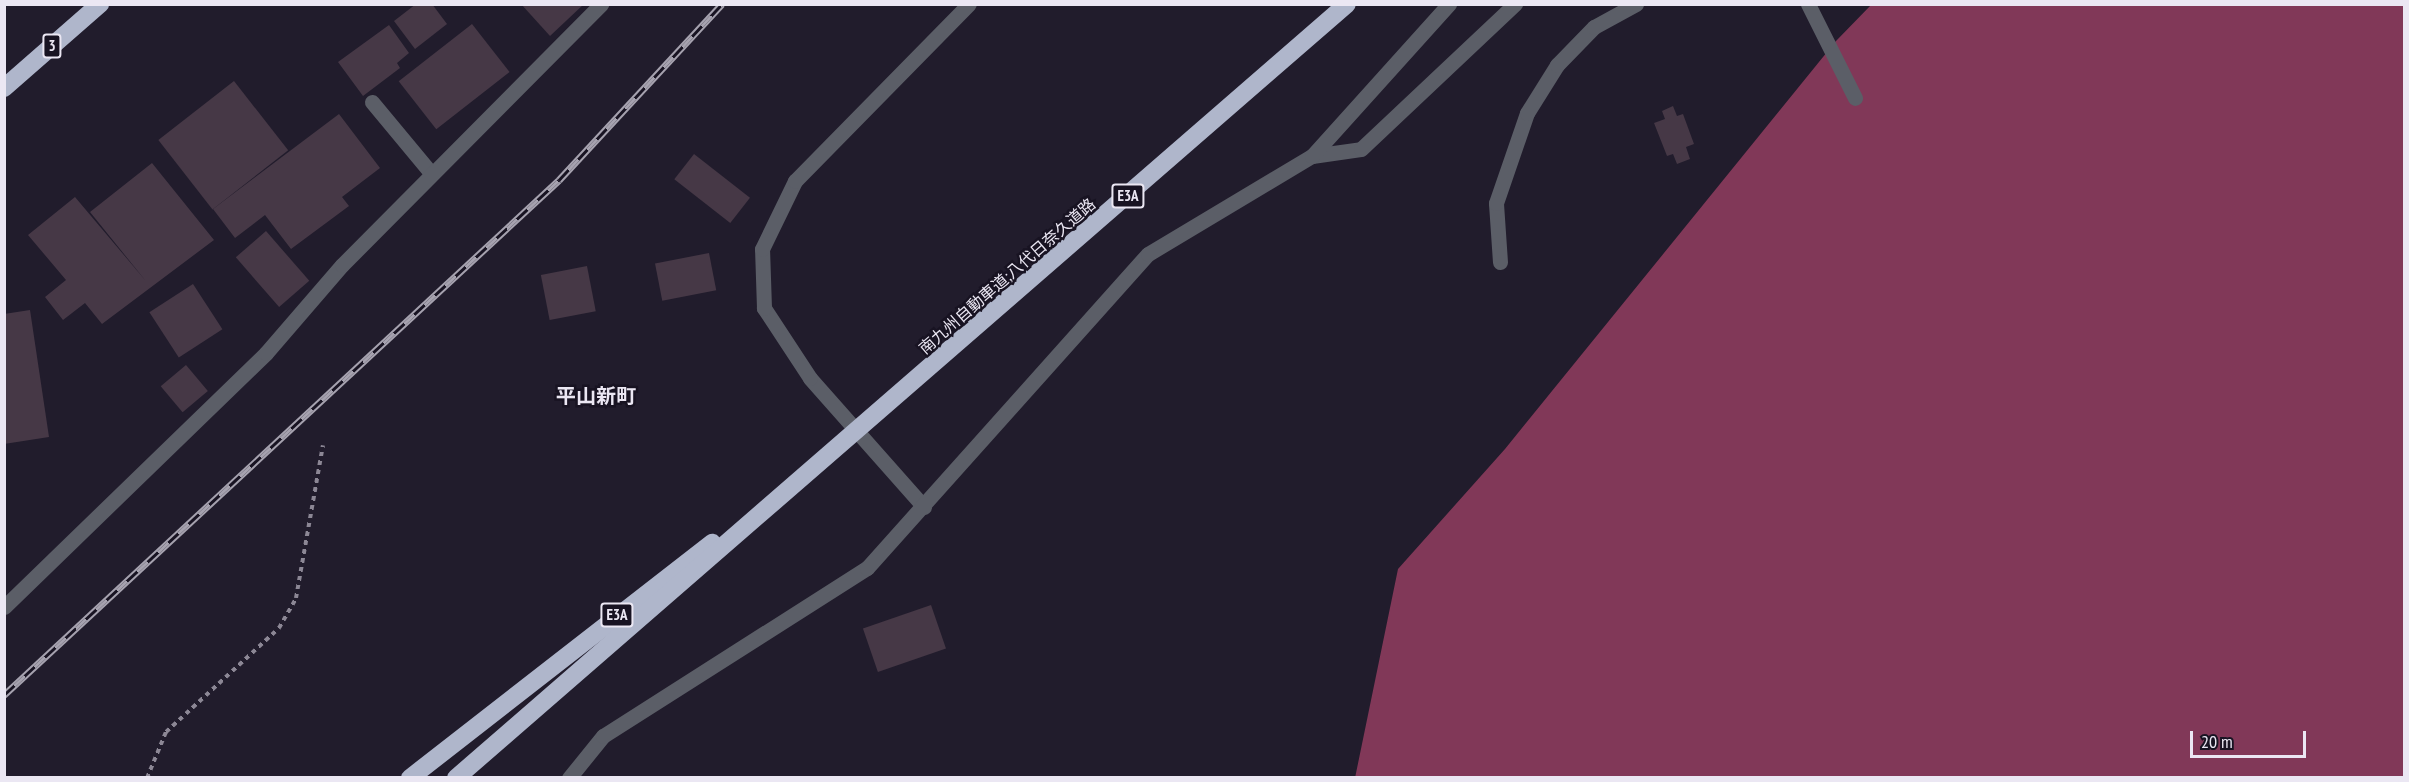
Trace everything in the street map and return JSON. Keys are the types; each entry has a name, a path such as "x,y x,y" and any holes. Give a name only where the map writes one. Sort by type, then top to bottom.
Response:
{"highway":[{"name":"3","path":"4,88 100,4"},
{"name":"南九州自動車道;八代日奈久道路","path":"456,777 909,387 1347,4"},
{"name":"南九州自動車道;八代日奈久道路","path":"410,777 827,456"}],"street":[{"path":"4,608 266,353 431,173 601,4"},
{"path":"924,507 810,378 764,308 762,249 795,181 969,4"},
{"path":"569,777 603,736 867,568 1148,254 1312,156 1449,4"},
{"path":"1312,156 1361,149 1515,4"},
{"path":"1500,262 1496,203 1527,113 1557,65 1587,34 1636,4"},
{"path":"1808,4 1855,98"},
{"path":"372,102 431,173"}],"path":[{"path":"147,777 166,732 279,628 296,598 323,445"}],"shaded area":[{"path":"1871,5 2404,5 2404,777 1355,778 1398,569 1505,449 1836,41"}],"building":[{"path":"416,4 432,4 447,24 415,49 394,21"},
{"path":"521,4 584,4 550,36"},
{"path":"472,24 510,72 436,129 399,81"},
{"path":"389,25 409,53 397,63 400,68 363,96 338,62"},
{"path":"234,81 288,150 213,209 158,140"},
{"path":"1673,106 1677,116 1683,114 1694,144 1686,147 1690,159 1677,164 1673,154 1667,156 1654,123 1665,119 1662,111"},
{"path":"339,114 380,168 342,197 349,206 291,249 265,215 235,238 213,209"},
{"path":"694,154 750,198 730,223 674,179"},
{"path":"152,163 214,240 102,324 85,303 63,320 45,297 66,280 28,235 75,197 145,280 90,212"},
{"path":"266,231 309,281 279,307 236,257"},
{"path":"709,253 716,290 662,301 655,263"},
{"path":"587,266 596,311 550,320 541,275"},
{"path":"193,284 222,329 179,358 149,312"},
{"path":"30,310 49,437 4,444 4,314"},
{"path":"186,365 208,391 183,412 161,386"},
{"path":"931,605 946,648 878,672 863,628"}],"railway":[{"path":"4,695 559,180 722,4"}],"district":[{"name":"平山新町","path":"596,396"}]}
